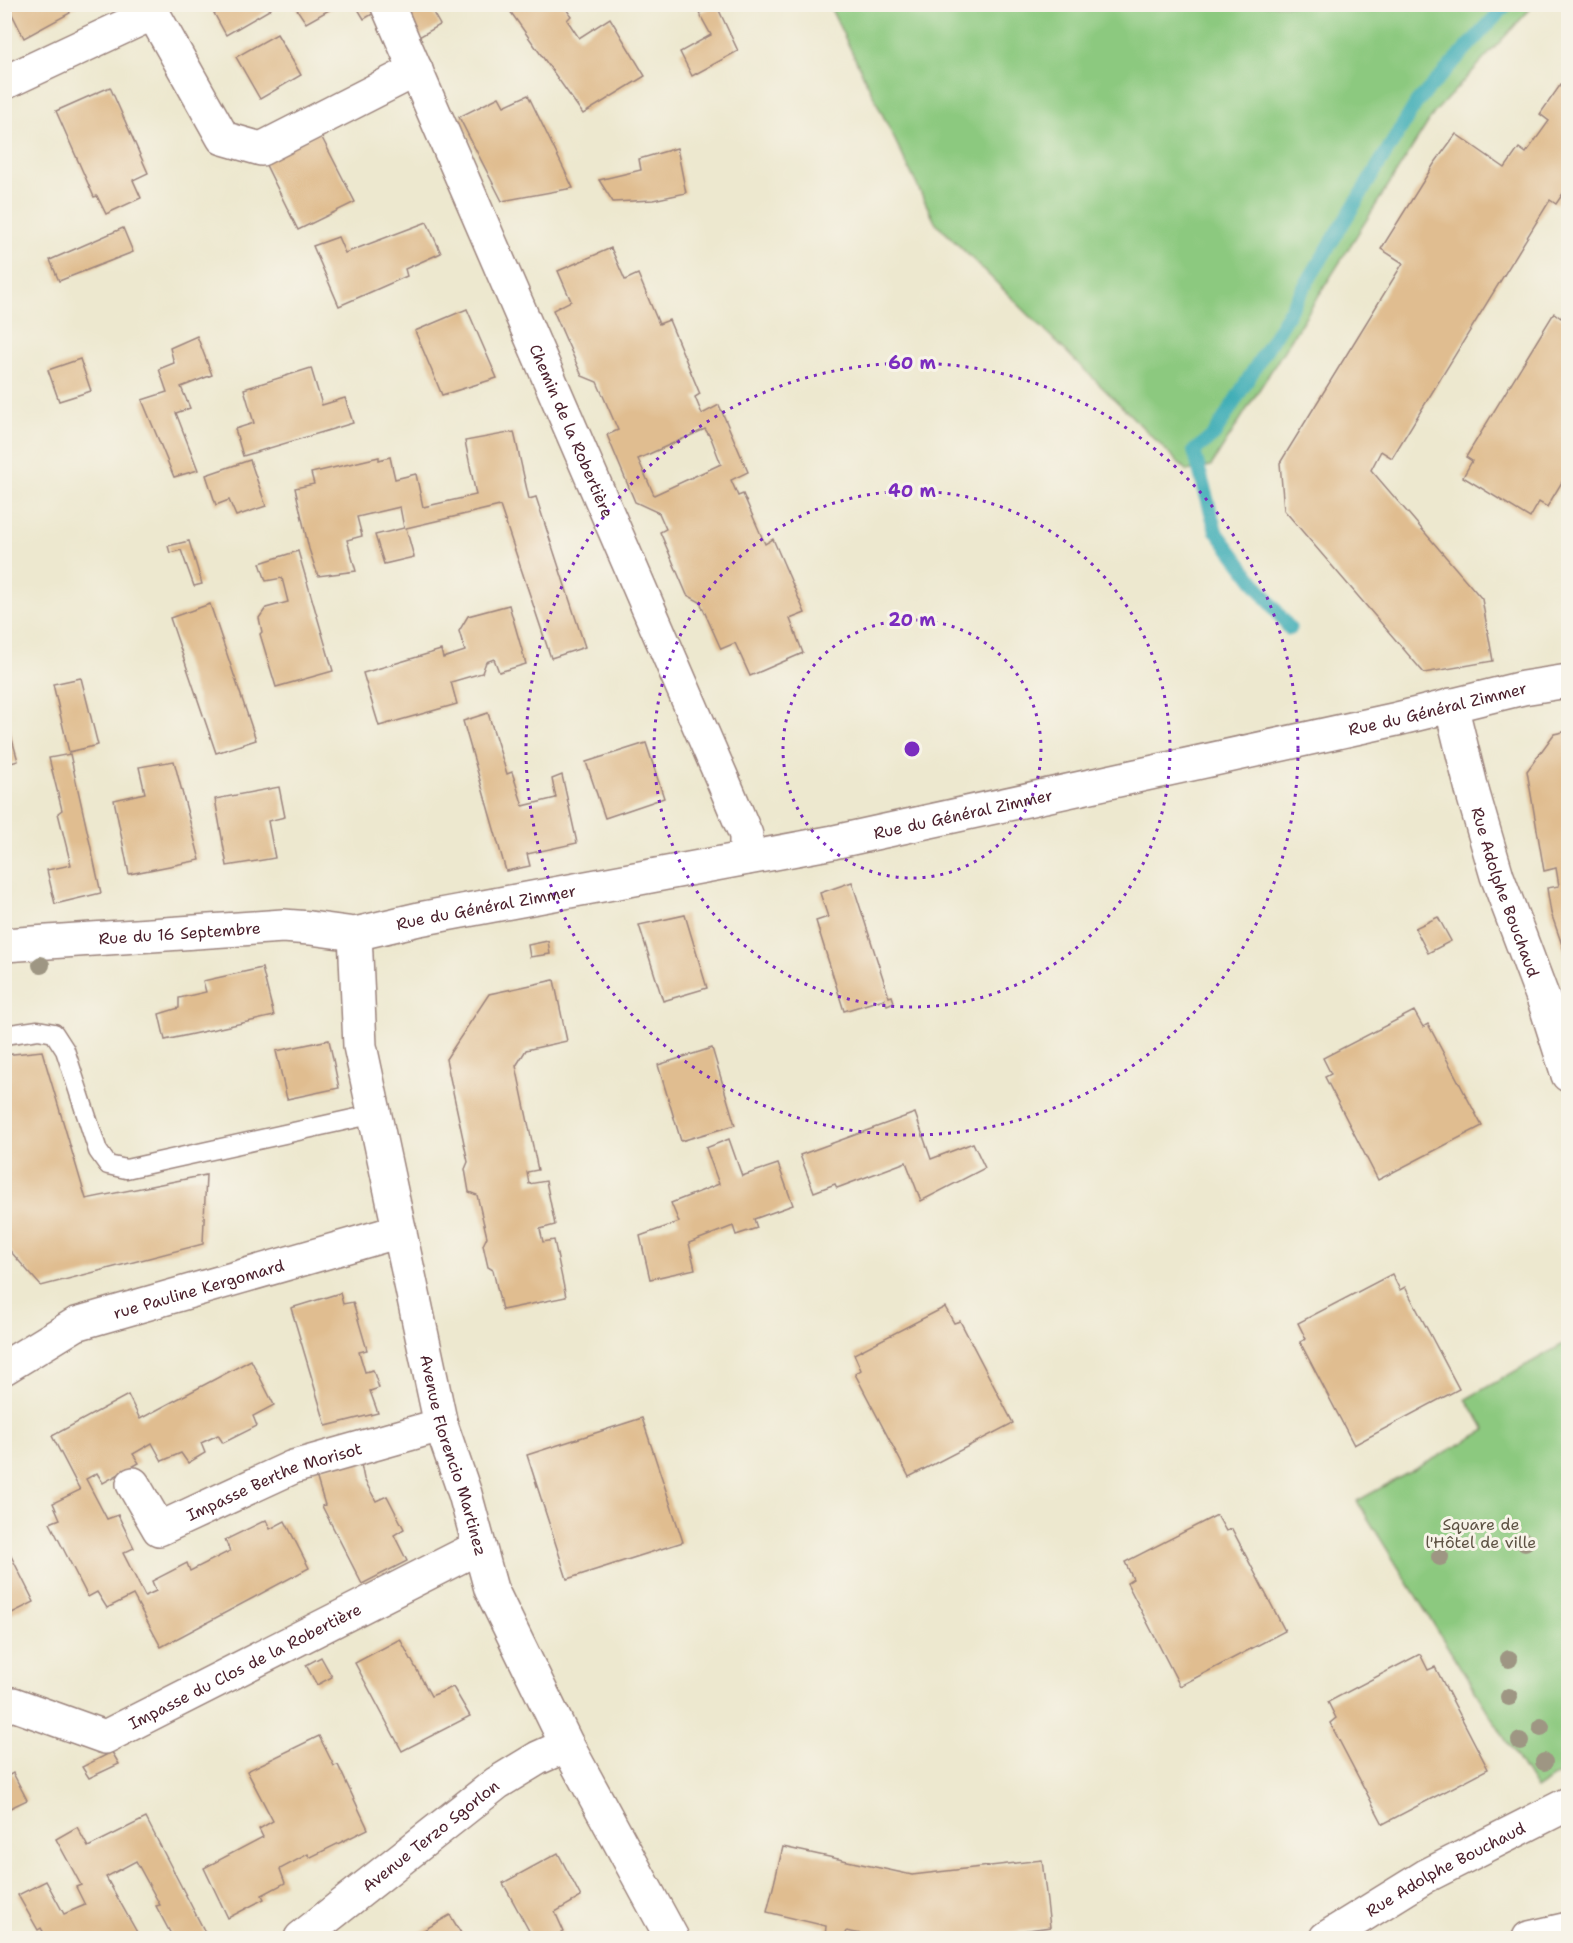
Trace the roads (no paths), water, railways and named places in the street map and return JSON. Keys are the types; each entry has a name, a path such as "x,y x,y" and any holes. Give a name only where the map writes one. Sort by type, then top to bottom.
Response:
{"street":[{"name":"Chemin de la Robertière","path":"387,4 746,835 746,858"},
{"path":"4,83 153,14 223,138 261,148 416,70"},
{"name":"Rue du Général Zimmer","path":"355,934 419,919 834,842 1523,687 1569,681"},
{"name":"Rue Adolphe Bouchaud","path":"1451,705 1473,794 1497,876 1558,1003 1569,1075"},
{"name":"Rue du 16 Septembre","path":"4,945 283,926 355,934"},
{"name":"Avenue Florencio Martinez","path":"355,934 360,1046 441,1425 465,1494 491,1590 567,1745 672,1938"},
{"name":"rue Pauline Kergomard","path":"4,1368 76,1324 400,1231"},
{"name":"Impasse Berthe Morisot","path":"133,1484 159,1529 293,1467 441,1425"},
{"name":"Impasse du Clos de la Robertière","path":"4,1707 13,1704 105,1737 480,1547"},
{"name":"Avenue Terzo Sgorlon","path":"301,1938 497,1783 538,1758 567,1745"},
{"name":"Rue Adolphe Bouchaud","path":"1326,1938 1426,1876 1569,1804"},
{"path":"1529,1938 1569,1929"}],"lane":[{"path":"4,1035 38,1030 54,1033 65,1050 99,1151 108,1165 126,1169 375,1114"}],"waterway":[{"path":"1290,629 1216,531 1194,451 1214,435 1417,102 1507,4"}],"park label":[{"name":"Square de l'Hôtel de ville","path":"1481,1533"}]}
